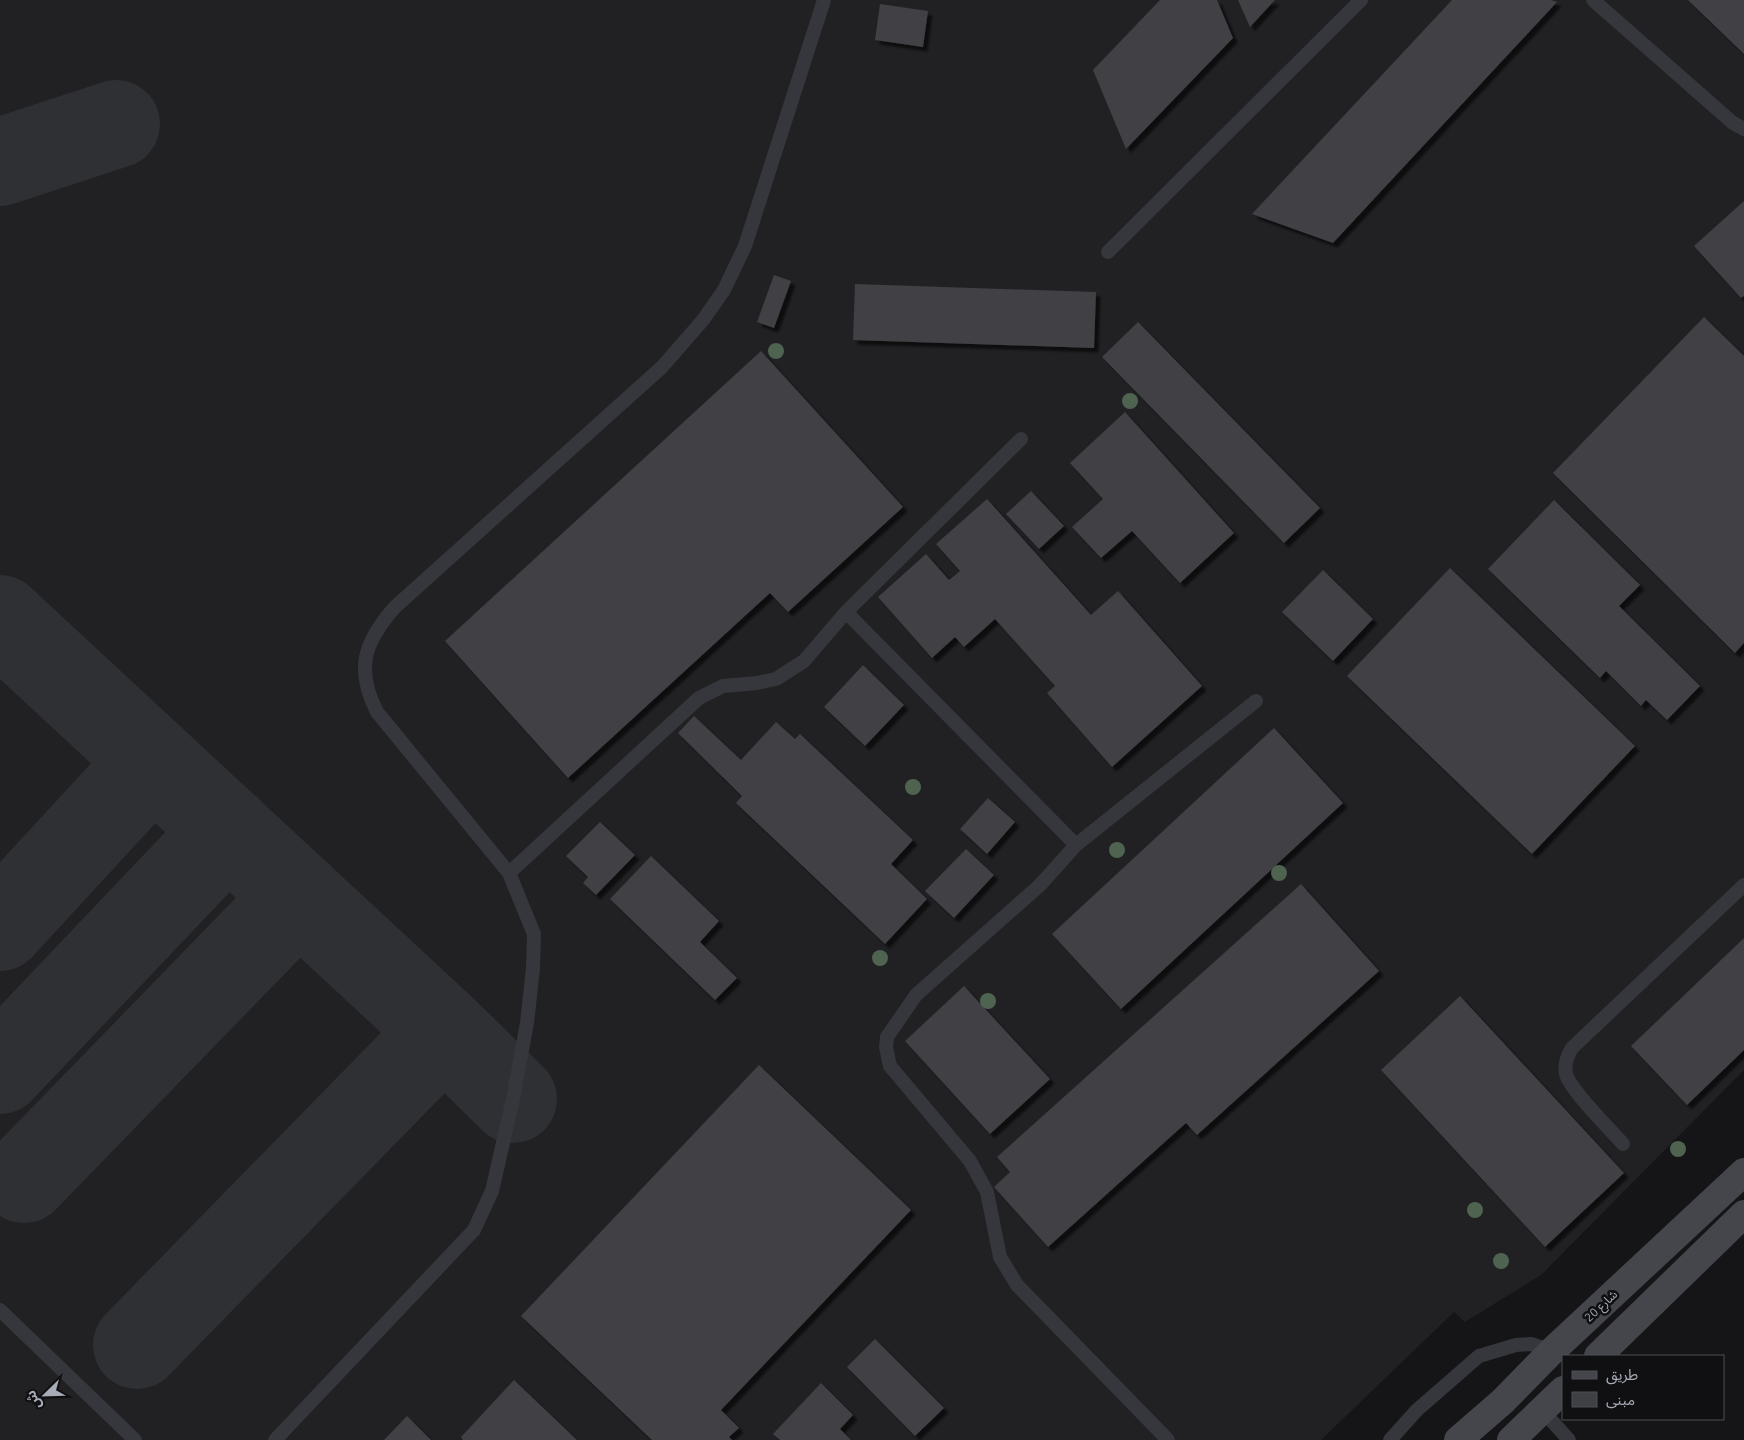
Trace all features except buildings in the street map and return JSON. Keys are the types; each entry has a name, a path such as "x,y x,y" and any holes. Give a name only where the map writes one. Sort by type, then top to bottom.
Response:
{"main road":[{"name":"شارع 20","path":"1458,1440 1503,1401 1552,1351 1744,1172"},
{"path":"1599,1355 1744,1214"},
{"path":"1503,1401 1518,1437 1562,1391"}],"lane":[{"path":"275,1440 474,1230 492,1191 513,1099 527,1023 533,968 534,934 509,873 377,712 368,694 365,675 370,641 378,626 395,607 662,367 703,320 724,290 745,246 824,0"},
{"path":"1108,252 1360,0"},
{"path":"1593,0 1733,123 1744,129"},
{"path":"509,873 699,698 723,686 757,683 776,678 791,671 804,661 846,612 1021,439"},
{"path":"846,612 1076,845"},
{"path":"1168,1440 1017,1286 1000,1257 990,1206 979,1176 970,1161 890,1066 887,1057 887,1037 916,994 1040,885 1076,845 1256,701"},
{"path":"1623,1144 1569,1082 1565,1066 1567,1056 1572,1048 1744,885"},
{"path":"0,1310 135,1440"},
{"path":"1390,1440 1417,1410 1480,1356 1516,1345 1531,1344 1552,1351"},
{"path":"1542,1410 1569,1440"}],"shaded area":[{"path":"0,0 1744,0 1744,1070 1541,1275 1465,1322 1454,1312 1321,1440 0,1440"}],"taxiway":[{"path":"0,162 116,124"},
{"path":"0,619 444,1031 513,1099"},
{"path":"0,927 153,761"},
{"path":"0,1070 228,830"},
{"path":"24,1179 299,896"},
{"path":"137,1345 444,1031"}]}
